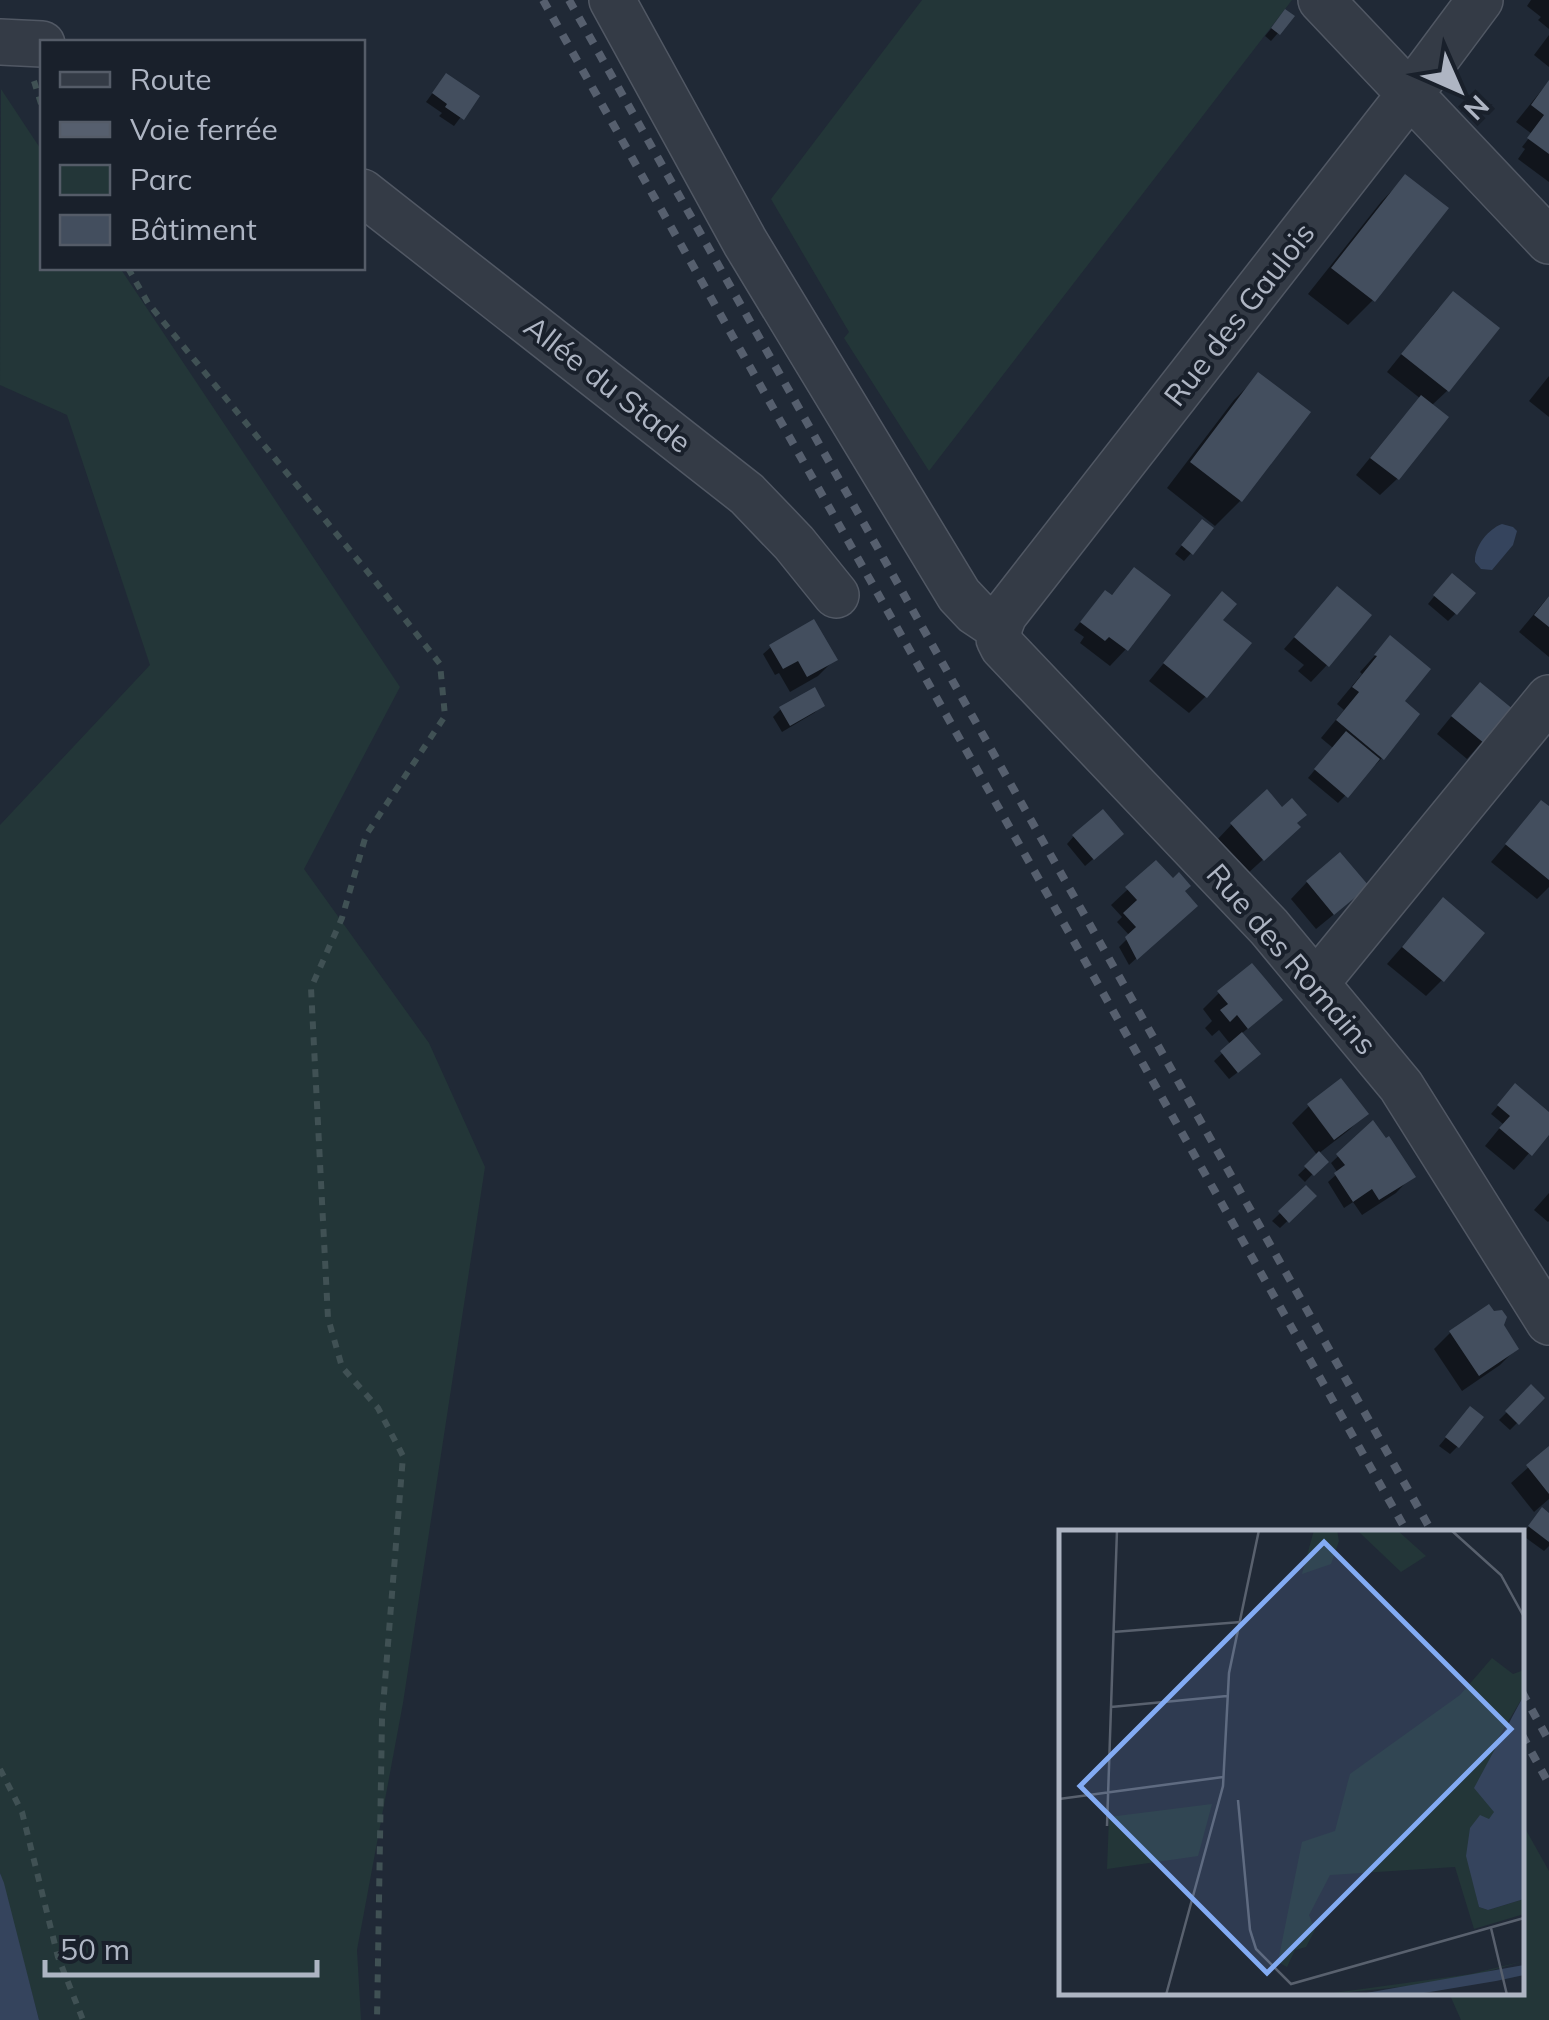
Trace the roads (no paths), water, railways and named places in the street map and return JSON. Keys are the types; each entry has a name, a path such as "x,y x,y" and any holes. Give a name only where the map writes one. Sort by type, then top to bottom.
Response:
{"street":[{"name":"Rue des Romains","path":"612,0 745,242 959,595 998,628 1003,647 1269,926 1402,1086 1549,1322"},
{"path":"1321,0 1549,241"},
{"name":"Rue des Gaulois","path":"998,628 1480,0"},
{"path":"0,42 40,44"},
{"name":"Allée du Stade","path":"365,194 747,494 836,594"},
{"path":"1316,983 1549,698"}],"water":[{"path":"1502,524 1517,531 1513,545 1492,570 1481,569 1475,562 1479,545"},
{"path":"0,1873 4,1883 39,2020 0,2020"}],"railway":[{"path":"543,0 1406,1530"},
{"path":"569,0 1431,1530"},
{"path":"1524,1696 1549,1741"},
{"path":"1524,1739 1549,1784"}]}
